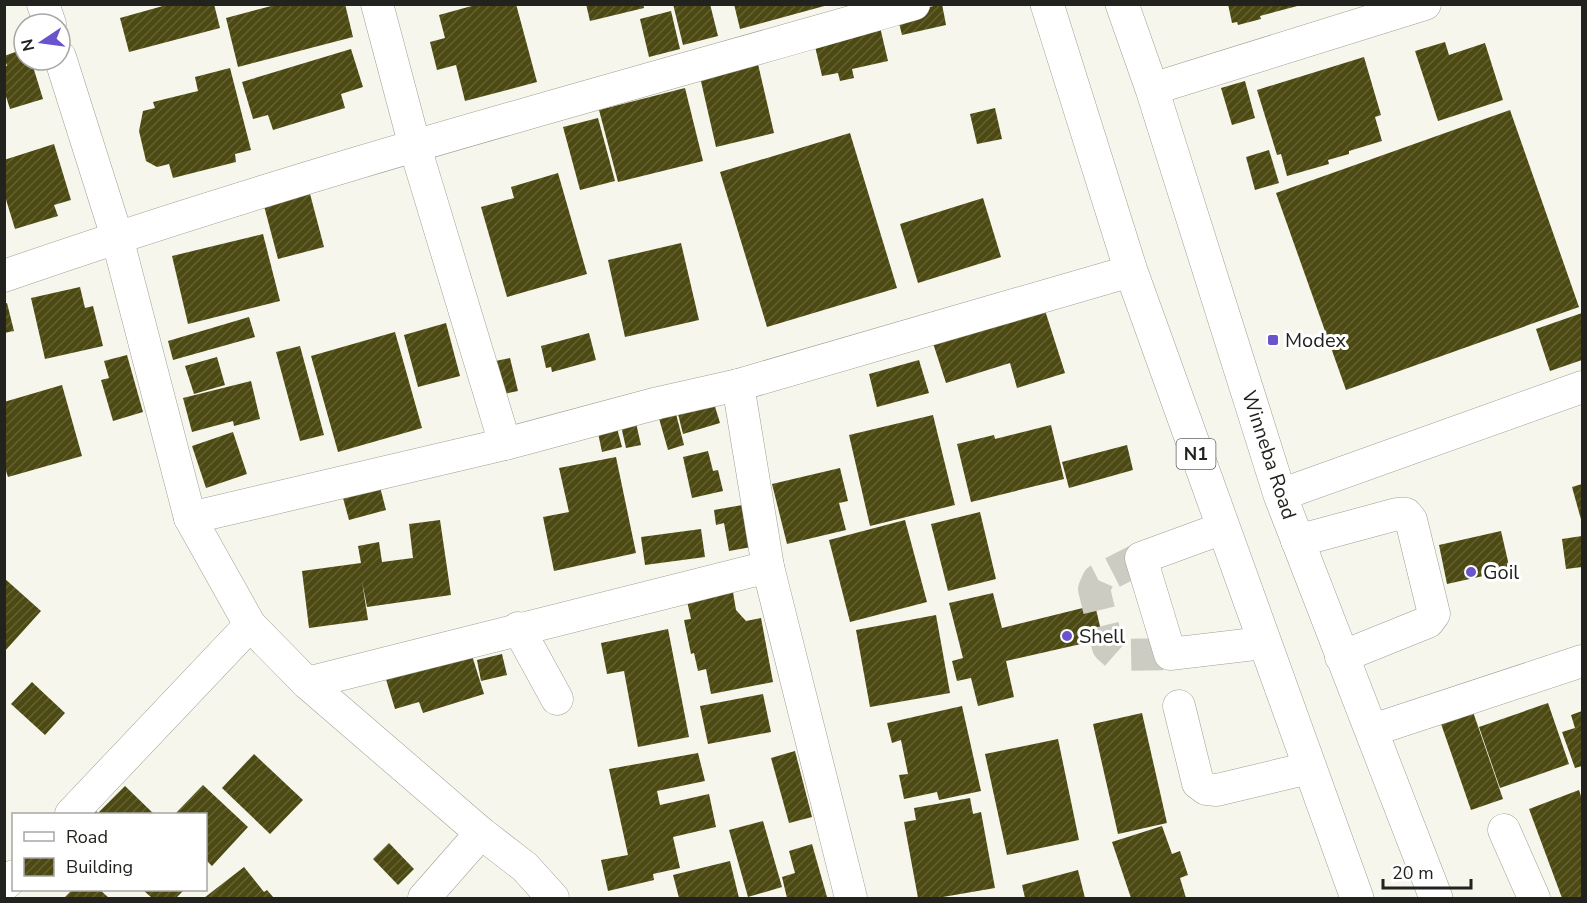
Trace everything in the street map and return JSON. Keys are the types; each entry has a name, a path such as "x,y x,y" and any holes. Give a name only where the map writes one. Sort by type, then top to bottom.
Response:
{"highway":[{"name":"N1","path":"1047,4 1131,271 1263,643 1357,898"},
{"name":"Winneba Road","path":"1122,4 1152,89 1280,495 1341,657 1373,730 1436,898"}],"street":[{"path":"377,4 415,147 505,444"},
{"path":"4,276 117,237 415,147 914,4"},
{"path":"1152,89 1393,10 1425,4"},
{"path":"65,72 117,237 190,518 250,625 307,683 481,833 525,867 553,898"},
{"path":"190,518 505,444 658,403 738,386 1131,271"},
{"path":"738,386 768,567 851,898"},
{"path":"1280,495 1582,387"},
{"path":"1297,540 1397,514 1406,514 1411,520 1434,614 1428,622 1341,657"},
{"path":"1223,528 1142,558 1170,654 1263,643"},
{"path":"307,683 518,628 768,567"},
{"path":"72,813 250,625"},
{"path":"518,628 557,699"},
{"path":"1373,730 1582,661"},
{"path":"1179,706 1198,783 1206,789 1217,790 1309,768"},
{"path":"1504,830 1534,898"},
{"path":"424,898 481,833"}],"building":[{"path":"170,4 214,4 220,28 129,52 120,18"},
{"path":"279,4 345,4 353,37 238,67 226,18"},
{"path":"479,4 516,4 537,82 465,101 456,65 437,70 430,42 445,38 439,15"},
{"path":"586,4 643,4 644,8 590,21"},
{"path":"673,4 710,4 718,36 683,45"},
{"path":"734,4 828,4 828,5 740,29"},
{"path":"942,4 946,25 902,35 897,15"},
{"path":"1228,4 1301,5 1260,16 1261,19 1238,25 1237,22 1232,23"},
{"path":"671,11 680,49 649,57 640,19"},
{"path":"880,27 888,61 852,69 854,78 840,81 838,73 822,76 814,42"},
{"path":"1445,42 1449,55 1485,43 1503,100 1438,121 1415,51"},
{"path":"351,49 363,87 341,94 345,108 273,130 268,115 253,119 242,82"},
{"path":"12,53 12,72 35,72 43,99 10,109 4,90 4,66 7,66 4,56"},
{"path":"1364,57 1381,115 1375,117 1382,141 1328,160 1329,164 1287,176 1281,154 1277,155 1257,90"},
{"path":"758,64 774,133 716,147 700,77"},
{"path":"230,68 251,150 235,154 236,162 173,178 169,164 157,167 146,161 139,131 143,111 155,108 153,102 198,91 195,77"},
{"path":"1245,81 1255,118 1232,125 1221,88"},
{"path":"685,88 703,161 618,182 599,110"},
{"path":"995,108 1002,139 977,144 970,114"},
{"path":"1510,110 1579,307 1346,390 1276,193"},
{"path":"598,118 615,181 580,190 563,127"},
{"path":"850,133 897,288 767,327 720,172"},
{"path":"54,144 71,200 54,205 58,216 15,229 4,193 4,160"},
{"path":"1269,150 1279,183 1255,190 1246,157"},
{"path":"558,173 587,274 507,297 481,207 514,198 511,187"},
{"path":"309,190 324,247 278,259 263,202"},
{"path":"983,198 1001,257 918,283 900,224"},
{"path":"263,234 280,301 188,324 172,256"},
{"path":"681,243 699,320 625,337 608,260"},
{"path":"80,287 85,308 93,306 103,346 45,359 31,298"},
{"path":"1042,301 1065,373 1017,388 1010,363 946,383 931,337"},
{"path":"7,303 14,331 4,333 4,304"},
{"path":"1582,313 1582,360 1550,371 1536,329"},
{"path":"249,317 255,337 173,360 168,341"},
{"path":"446,323 460,376 418,387 404,335"},
{"path":"395,332 422,428 338,452 311,356"},
{"path":"589,333 596,360 552,372 551,367 546,368 541,346"},
{"path":"300,346 324,435 300,441 276,352"},
{"path":"127,355 143,412 113,421 101,380 109,378 104,361"},
{"path":"217,357 225,385 194,394 185,366"},
{"path":"510,358 518,391 494,396 486,363"},
{"path":"919,360 929,393 877,407 869,374"},
{"path":"251,381 260,419 234,426 233,421 192,432 183,398"},
{"path":"62,385 82,456 8,477 4,465 4,402"},
{"path":"713,400 720,423 683,434 677,410"},
{"path":"675,410 684,445 668,450 658,415"},
{"path":"933,415 955,505 870,526 849,435"},
{"path":"636,423 641,445 626,448 621,426"},
{"path":"1051,425 1064,479 971,502 957,444 994,435 995,439"},
{"path":"617,428 622,447 602,452 598,433"},
{"path":"233,432 247,474 206,488 192,446"},
{"path":"1127,445 1133,470 1069,488 1062,462"},
{"path":"708,451 713,471 718,470 723,491 692,498 683,457"},
{"path":"616,457 636,553 554,571 543,517 569,512 559,468"},
{"path":"840,468 848,501 839,503 846,530 787,544 772,484"},
{"path":"1582,484 1582,523 1572,487"},
{"path":"380,487 386,510 349,520 343,498"},
{"path":"748,504 757,546 729,551 724,523 716,525 714,510"},
{"path":"980,512 996,579 948,591 931,524"},
{"path":"440,520 451,595 367,607 362,581 368,620 309,628 302,571 361,563 358,546 379,542 382,562 413,558 409,524"},
{"path":"905,520 927,602 850,622 829,540"},
{"path":"701,529 705,557 645,565 641,537"},
{"path":"1501,531 1510,570 1447,584 1439,545"},
{"path":"1582,536 1582,567 1566,569 1562,539"},
{"path":"4,578 41,611 4,652"},
{"path":"733,592 736,610 746,621 761,618 773,682 711,694 706,669 698,671 694,653 691,654 684,620 691,619 687,601"},
{"path":"993,593 1002,628 1095,605 1103,639 1006,661 1014,697 978,706 971,678 957,681 952,661 963,658 949,603"},
{"path":"936,615 950,693 870,707 856,630"},
{"path":"668,629 689,737 638,747 624,671 607,674 601,643"},
{"path":"470,649 484,694 423,713 419,702 395,709 385,676"},
{"path":"502,654 507,675 481,681 477,660"},
{"path":"32,682 65,713 45,735 11,704"},
{"path":"763,694 771,732 708,744 700,706"},
{"path":"1548,703 1569,764 1500,788 1479,727"},
{"path":"962,706 981,791 939,800 937,792 904,799 899,775 908,774 901,740 892,743 887,723"},
{"path":"1472,709 1503,799 1471,810 1440,721"},
{"path":"1582,711 1582,766 1575,768 1562,732 1575,728 1571,715"},
{"path":"1142,713 1167,823 1118,834 1093,724"},
{"path":"1058,739 1079,840 1007,855 985,754"},
{"path":"795,751 812,817 789,823 771,758"},
{"path":"698,753 705,781 657,791 660,805 709,794 716,827 673,837 680,868 653,874 654,880 608,891 601,860 628,855 609,769"},
{"path":"254,754 303,800 270,834 222,788"},
{"path":"203,785 248,827 212,866 207,861 207,813 176,813"},
{"path":"125,786 153,813 98,813"},
{"path":"1579,790 1582,799 1582,898 1562,898 1529,809"},
{"path":"970,798 973,814 981,812 995,888 937,898 918,898 904,822 916,820 914,808"},
{"path":"90,805 98,813 82,813"},
{"path":"763,821 782,887 748,897 729,830"},
{"path":"1162,826 1172,854 1180,851 1188,875 1180,878 1186,898 1131,898 1112,842"},
{"path":"389,843 414,869 398,885 373,859"},
{"path":"812,844 827,897 787,898 782,877 795,873 789,851"},
{"path":"730,861 739,898 679,898 673,875"},
{"path":"244,867 264,892 267,890 274,898 204,898"},
{"path":"1078,870 1085,898 1025,898 1022,885"},
{"path":"71,891 101,891 109,898 64,898"},
{"path":"144,891 183,891 176,898 152,898"}],"tunnel":[{"path":"1141,558 1098,580 1094,589 1108,647 1117,655 1170,654"}],"place":[{"name":"Modex","path":"1273,340"},
{"name":"Goil","path":"1471,572"},
{"name":"Shell","path":"1067,636"}]}
